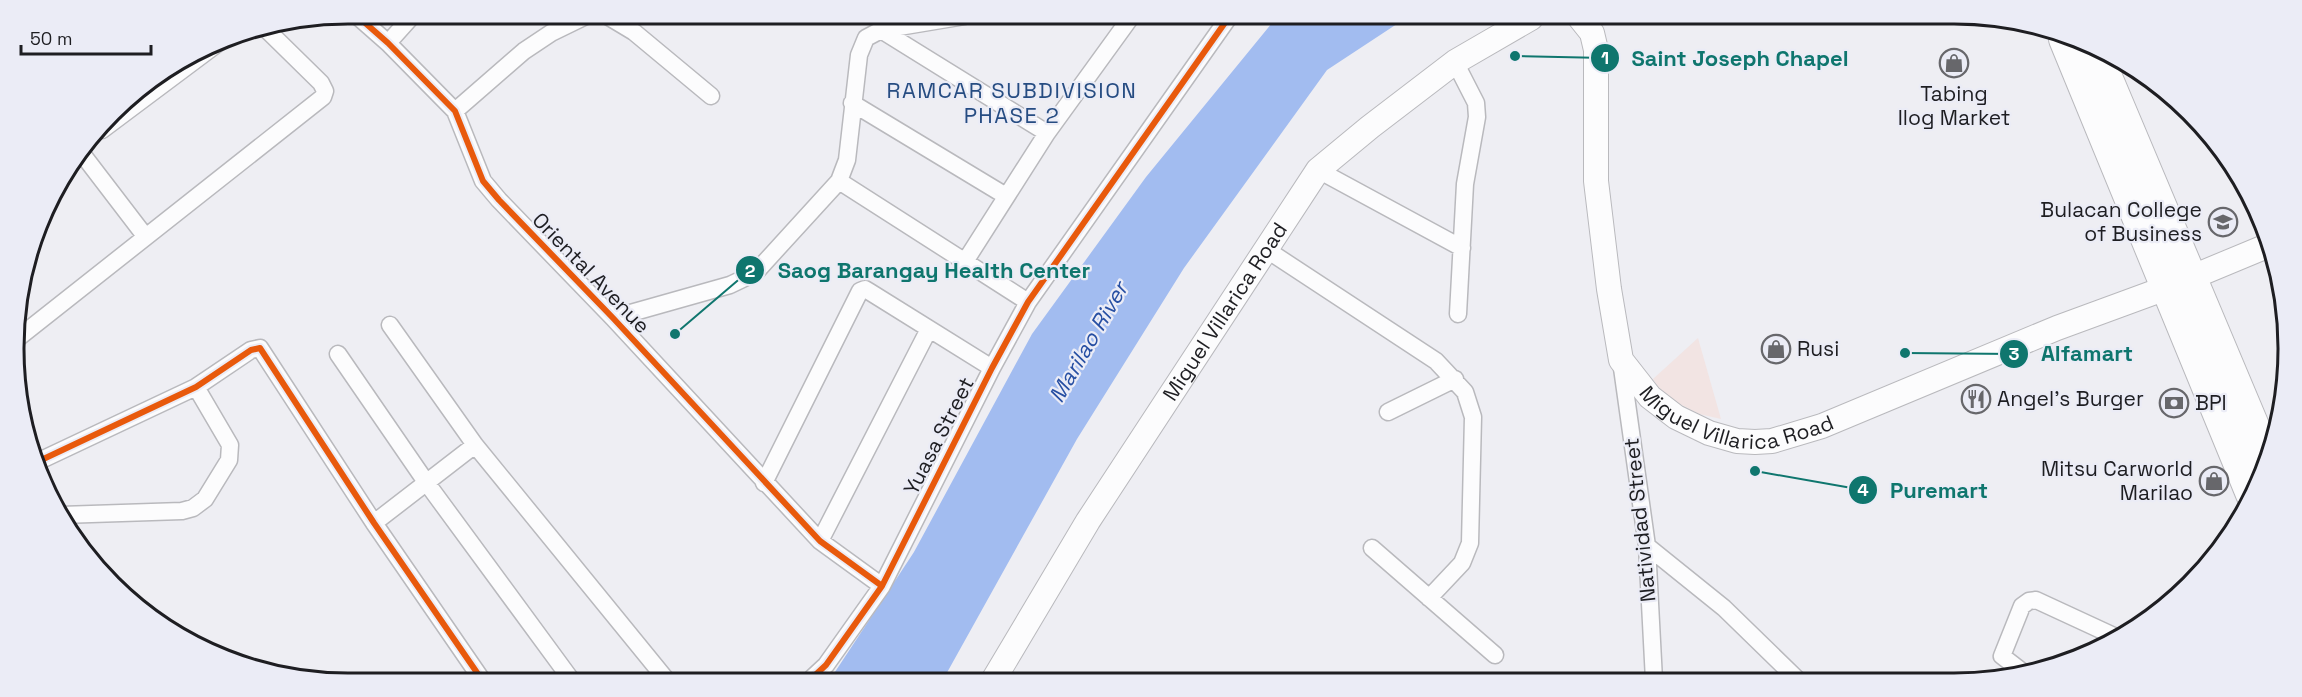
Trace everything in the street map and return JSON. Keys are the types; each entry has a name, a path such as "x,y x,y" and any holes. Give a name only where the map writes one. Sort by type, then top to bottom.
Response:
{"highway":[{"path":"2068,45 2178,283 2262,449"},
{"path":"2097,57 2248,484"}],"main road":[{"name":"Miguel Villarica Road","path":"996,673 1088,521 1318,170 1455,62 1521,24"},
{"name":"Miguel Villarica Road","path":"1585,24 1592,33 1596,50 1596,181 1609,289 1621,360 1650,397 1676,417 1708,433 1737,441 1772,441 1822,426 2057,328 2178,283 2262,248"}],"street":[{"name":"Oriental Avenue","path":"366,24 456,111 483,181 499,200 613,318 820,541 882,586"},
{"path":"388,43 405,24"},
{"path":"456,111 524,51 572,24"},
{"path":"620,24 634,32 711,96"},
{"path":"613,318 730,285 755,273 839,181 847,160 859,55 866,38 881,30 917,24"},
{"path":"966,260 1047,133 1125,24"},
{"name":"Yuasa Street","path":"817,673 826,665 882,586 992,368 1028,302 1223,24"},
{"path":"881,30 1047,133"},
{"path":"25,333 144,236 323,97 325,91 321,83 271,34"},
{"path":"1455,62 1476,103 1477,117 1465,184 1458,314"},
{"path":"133,107 187,67"},
{"path":"852,103 1006,196"},
{"path":"86,159 144,236"},
{"path":"1318,170 1462,248"},
{"path":"839,181 966,260 1028,302"},
{"path":"1267,250 1436,361 1465,392 1473,417 1470,543 1462,563 1429,598"},
{"path":"764,483 860,291 865,289 992,368"},
{"path":"390,325 475,445 661,673"},
{"path":"820,541 929,328"},
{"path":"43,459 196,387 251,350 260,348 374,523 477,673"},
{"path":"338,354 426,482 566,673"},
{"name":"Natividad Street","path":"1621,360 1647,546 1653,673"},
{"path":"1388,412 1455,379"},
{"path":"69,515 182,511 193,508 205,499 226,468 230,445 196,387"},
{"path":"374,523 475,445"},
{"path":"1647,546 1725,608 1791,673"},
{"path":"1372,548 1494,655"},
{"path":"2016,667 2002,656 2022,606 2029,601 2036,600 2109,634"}],"shaded area":[{"path":"1698,338 1721,419 1699,414 1674,401 1661,392 1653,379"}],"water":[{"name":"Marilao River","path":"1271,24 1397,24 1327,70 1184,268 1077,439 947,673 834,673 914,552 1032,334 1146,177"}],"cycle path":[{"path":"366,24 455,111 483,181 499,200 613,318 820,541 882,586"},
{"path":"817,673 826,665 882,586 992,368 1028,302 1224,24"},
{"path":"43,459 196,387 251,350 260,348 374,523 477,673"}],"place":[{"name":"Saint Joseph Chapel","path":"1515,56"},
{"name":"Tabing Ilog Market","path":"1954,63"},
{"name":"Bulacan College of Business","path":"2223,222"},
{"name":"Saog Barangay Health Center","path":"675,334"},
{"name":"Rusi","path":"1776,349"},
{"name":"Alfamart","path":"1905,353"},
{"name":"Angel's Burger","path":"1976,399"},
{"name":"BPI","path":"2174,403"},
{"name":"Puremart","path":"1755,471"},
{"name":"Mitsu Carworld Marilao","path":"2214,481"}],"district":[{"name":"RAMCAR SUBDIVISION PHASE 2","path":"1012,102"}]}
